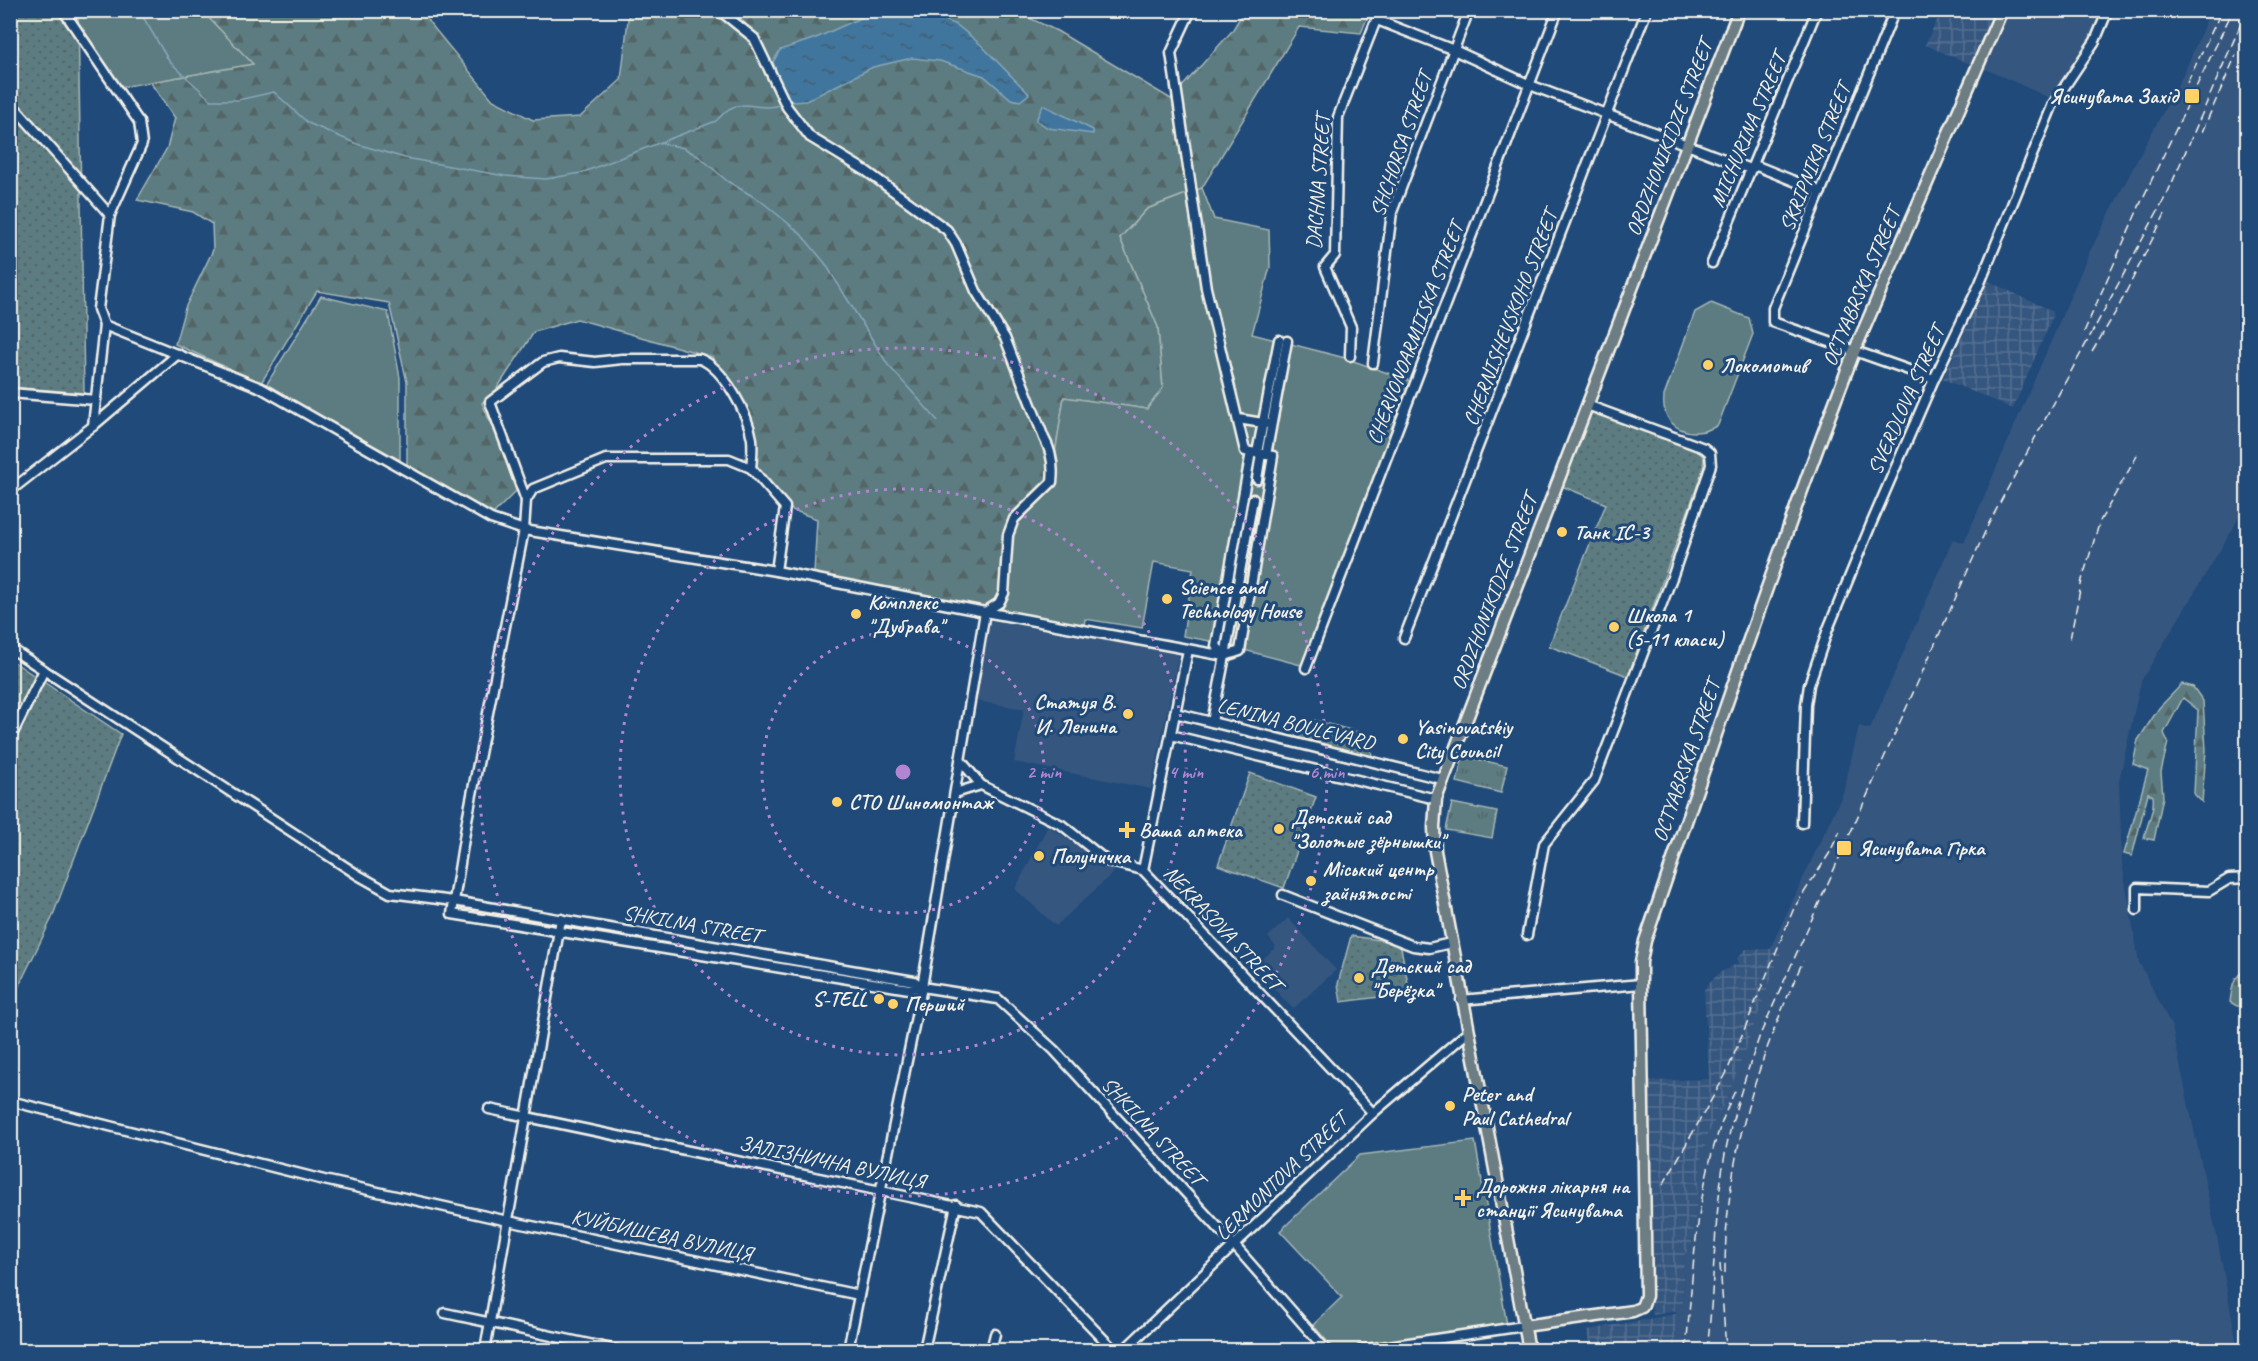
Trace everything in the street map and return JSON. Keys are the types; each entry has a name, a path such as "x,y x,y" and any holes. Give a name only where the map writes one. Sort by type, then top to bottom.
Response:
{"main road":[{"name":"ORDZHONIKIDZE STREET","path":"1529,1350 1467,1032 1435,851 1436,799 1739,10"},
{"name":"OCTYABRSKA STREET","path":"1524,1326 1633,1311 1642,1307 1646,1296 1641,984 1641,962 1645,940 1762,604 1854,352 2002,10"}],"street":[{"path":"63,10 139,122 142,144 110,215 98,309 104,325 93,426"},
{"path":"719,10 754,38 787,107 810,137 866,171 947,230 956,244 976,291 995,320 1012,354 1050,449 1053,475 1052,482 1014,519 1008,535 1004,593 999,603 985,612 922,987 848,1350"},
{"path":"104,325 261,388 491,519 524,530 776,571 1225,656 1240,651 1273,456 1245,451 1206,288 1171,53 1191,10"},
{"name":"SHCHORSA STREET","path":"1373,363 1392,212 1469,10"},
{"name":"CHERVONOARMIISKA STREET","path":"1306,668 1558,10"},
{"name":"CHERNISHEVSKOHO STREET","path":"1404,638 1647,10"},
{"name":"MICHURINA STREET","path":"1712,264 1817,10"},
{"name":"SKRIPNIKA STREET","path":"1854,352 1773,322 1773,308 1895,10"},
{"name":"SVERDLOVA STREET","path":"1802,823 1806,705 1809,685 1847,580 1934,379 1980,283 2053,104 2095,41 2108,10"},
{"path":"1378,15 1530,85 1750,170 1757,166 1821,192"},
{"name":"DACHNA STREET","path":"1350,356 1351,327 1325,267 1335,255 1338,117 1378,15"},
{"path":"10,102 110,215"},
{"path":"1225,656 1216,646 1259,454 1268,424 1283,340"},
{"path":"1854,352 1934,379"},
{"path":"10,491 93,426 178,354"},
{"path":"454,901 467,820 524,530 526,500 490,402 543,362 559,358 595,362 622,359 699,359 709,362 726,382 742,410 752,439 751,468"},
{"path":"10,393 96,400"},
{"path":"1527,935 1544,844 1594,781 1673,575 1711,465 1710,453 1704,448 1587,405"},
{"path":"1238,419 1268,424"},
{"path":"1257,479 1259,454"},
{"path":"526,500 533,489 606,459 729,459 751,468 785,507 776,571"},
{"path":"1212,722 1253,499"},
{"name":"SHKILNA STREET","path":"10,648 358,875 390,893 454,901 914,981 922,987"},
{"path":"1143,870 1188,650"},
{"path":"10,739 44,670"},
{"name":"LENINA BOULEVARD","path":"1175,713 1442,779"},
{"name":"LENINA BOULEVARD","path":"1171,735 1436,799"},
{"path":"955,793 981,785 961,761"},
{"name":"NEKRASOVA STREET","path":"981,785 1062,825 1107,861 1143,870 1373,1113"},
{"path":"2138,910 2138,888 2209,891 2229,879 2247,878"},
{"path":"1283,895 1413,946 1429,948 1451,943"},
{"name":"SHKILNA STREET","path":"454,901 452,914 909,989 922,987 998,999 1054,1050 1234,1245 1326,1350"},
{"path":"485,1350 561,919"},
{"path":"1461,1000 1641,984"},
{"name":"LERMONTOVA STREET","path":"1124,1350 1373,1113 1467,1032"},
{"name":"КУЙБИШЕВА ВУЛИЦЯ","path":"10,1101 324,1180 860,1295"},
{"name":"ЗАЛІЗНИЧНА ВУЛИЦЯ","path":"489,1109 981,1212 1114,1350"},
{"path":"924,1350 956,1205"},
{"path":"445,1313 617,1350"},
{"path":"1361,1350 1524,1326"},
{"path":"991,1350 994,1334"}],"shaded area":[{"path":"1941,11 1994,11 1970,64 1925,45"},
{"path":"2008,11 2103,11 2090,40 2050,98 1983,68"},
{"path":"2210,11 2247,11 2247,499 2234,527 2141,681 2119,781 2122,863 2139,962 2172,1027 2218,1242 2238,1350 1675,1350 1676,1311 1683,1302 1684,1255 1692,1245 1706,1138 1770,949 1843,793 1859,726 1870,729 1953,539 1964,543 2089,253 2185,71"},
{"path":"1988,281 2052,311 2053,316 2013,409 1943,379"},
{"path":"990,620 1179,654 1151,789 1014,762 1024,709 976,701"},
{"path":"1048,826 1115,871 1056,926 1015,889"},
{"path":"1288,918 1336,970 1293,1009 1254,967 1276,947 1268,937"},
{"path":"1746,949 1770,949 1781,952 1728,1096 1706,1138 1692,1245 1684,1255 1683,1302 1676,1311 1653,1315 1649,1081 1709,1079 1704,989 1719,973 1739,963 1737,958"},
{"path":"1676,1314 1675,1350 1591,1350 1588,1330"}],"green space":[{"path":"10,11 78,11 84,393 11,387"},
{"path":"66,11 202,11 253,64 116,88"},
{"path":"202,11 420,11 493,100 533,120 580,117 621,80 629,11 1021,11 1025,16 1057,31 1171,99 1232,31 1244,11 1370,11 1361,33 1299,27 1202,188 1147,209 1120,238 1158,327 1163,388 1147,409 1064,397 1053,481 1009,546 1003,611 814,574 817,519 787,508 755,467 752,426 732,387 712,357 577,319 534,332 496,390 482,403 501,447 516,491 493,514 407,466 407,382 389,303 317,291 261,383 175,344 185,308 213,250 212,224 193,212 137,200 167,148 175,118 150,82 252,64"},
{"path":"1202,188 1214,219 1269,230 1270,267 1252,334 1345,358 1413,382 1305,666 1183,636 1193,569 1154,562 1142,628 1085,619 1084,626 1003,611 1009,546 1015,525 1053,481 1064,397 1147,409 1163,388 1158,327 1120,238 1147,209"},
{"path":"321,296 388,312 400,378 400,460 287,398 263,390"},
{"name":"Локомотив","path":"1711,303 1749,318 1753,334 1718,425 1708,430 1689,432 1680,429 1667,417 1664,396 1695,312"},
{"path":"1588,409 1695,449 1704,457 1703,470 1628,676 1549,646 1606,504 1559,485"},
{"path":"11,660 121,734 52,918 11,1002"},
{"path":"2182,684 2193,687 2203,701 2206,750 2202,802 2194,794 2198,710 2183,698 2164,733 2168,742 2161,772 2163,797 2154,840 2144,838 2153,806 2153,796 2148,793 2132,856 2124,854 2148,770 2133,764 2138,740 2159,708"},
{"path":"1313,720 1365,734 1369,739 1372,755 1370,758 1290,739"},
{"path":"1463,756 1507,766 1501,793 1457,782"},
{"path":"1250,773 1316,797 1284,888 1218,865"},
{"path":"1452,803 1497,812 1492,838 1446,830"},
{"path":"1351,936 1400,943 1410,993 1341,1002 1338,984"},
{"path":"2247,969 2247,1006 2237,1006 2230,1002 2233,987 2239,975"},
{"path":"1475,1141 1507,1325 1335,1350 1313,1325 1342,1297 1280,1231 1360,1155"}],"water":[{"path":"886,11 926,11 958,26 980,44 1029,94 1020,101 1011,99 984,76 940,61 912,58 873,67 806,101 794,102 787,99 773,62 780,50 816,38 867,15"},
{"path":"1043,105 1093,130 1093,134 1048,128 1036,120"}],"waterway":[{"path":"139,10 169,61 211,100 238,100 274,92 308,123 357,144 405,158 505,176 546,179 581,173 716,121 736,106 768,107 783,104"},
{"path":"661,143 684,148 701,158 727,181 761,201 800,233 825,263 888,365 938,421"}],"railway":[{"path":"2187,83 2222,10"},
{"path":"2084,332 2142,200 2233,10"},
{"path":"1707,1350 1716,1225 1726,1149 1760,1035 1989,523 2168,192 2247,10"},
{"path":"2202,132 2236,55"},
{"path":"2092,352 2118,308 2165,214"},
{"path":"2070,639 2082,580 2100,521 2138,454"},
{"path":"1663,1185 1726,1074 1794,908 1829,854 1840,831"},
{"path":"1725,1273 1726,1231 1731,1190 1746,1113 1771,1038 1803,961"},
{"path":"1686,1350 1695,1250 1705,1184 1712,1152 1736,1089"},
{"path":"1720,1264 1726,1350"}],"place":[{"name":"Ясинувата Захід","path":"2192,96"},
{"name":"Локомотив","path":"1708,365"},
{"name":"Танк ІС-3","path":"1562,532"},
{"name":"Science and Technology House","path":"1167,599"},
{"name":"Комплекс \"Дубрава\"","path":"856,614"},
{"name":"Школа 1 (5-11 класи)","path":"1614,627"},
{"name":"Статуя В. И. Ленина","path":"1128,714"},
{"name":"Yasinovatskiy City Council","path":"1403,739"},
{"name":"СТО Шиномонтаж","path":"837,802"},
{"name":"Детский сад \"Золотые зёрнышки\"","path":"1279,829"},
{"name":"Ваша аптека","path":"1127,830"},
{"name":"Ясинувата Гірка","path":"1844,848"},
{"name":"Полуничка","path":"1039,856"},
{"name":"Міський центр зайнятості","path":"1311,881"},
{"name":"Детский сад \"Берёзка\"","path":"1359,978"},
{"name":"S-TELL","path":"879,999"},
{"name":"Перший","path":"893,1004"},
{"name":"Peter and Paul Cathedral","path":"1450,1106"},
{"name":"Дорожня лікарня на станції Ясинувата","path":"1463,1198"}]}
